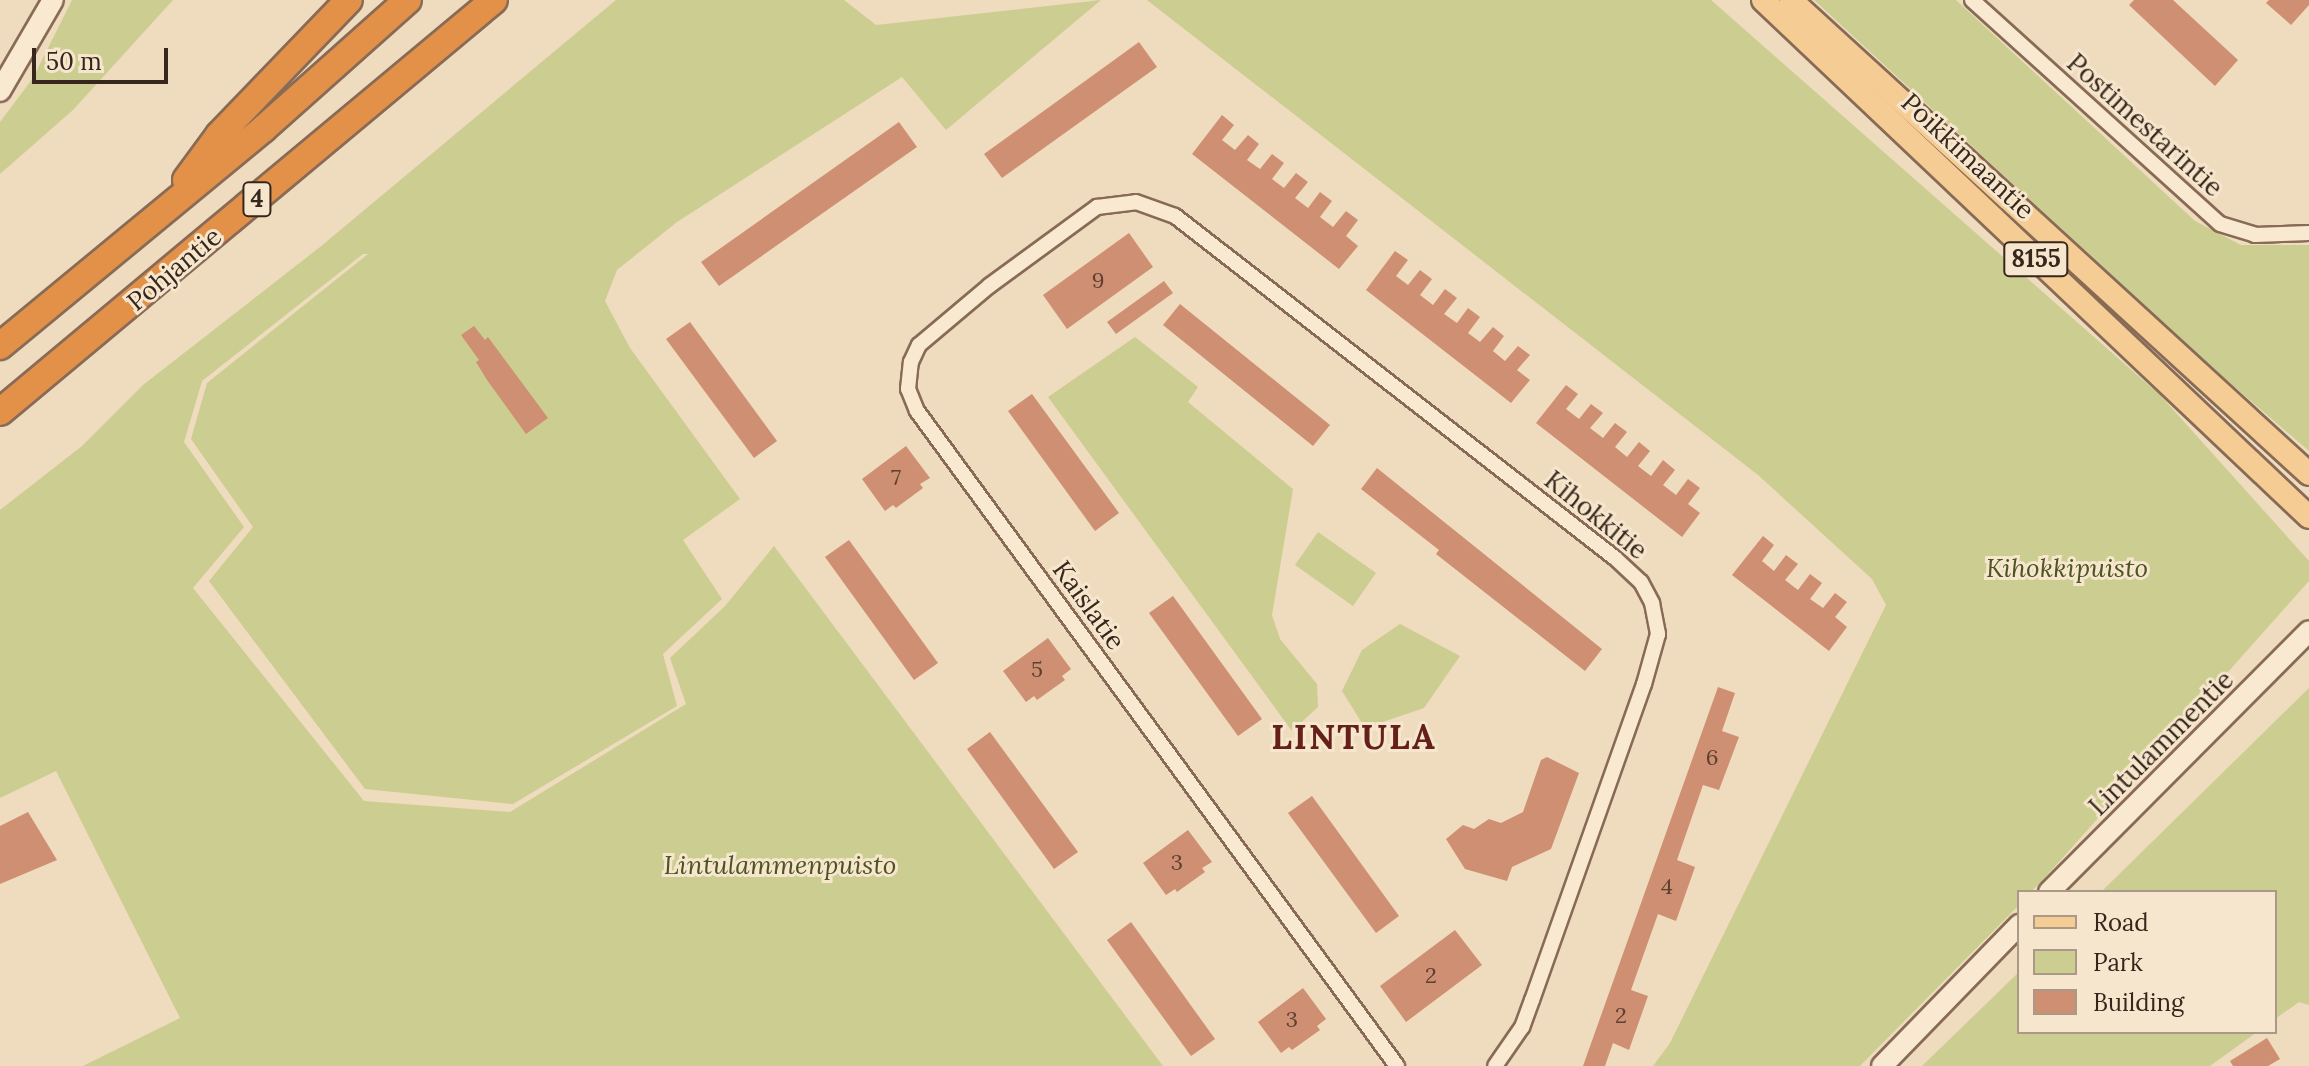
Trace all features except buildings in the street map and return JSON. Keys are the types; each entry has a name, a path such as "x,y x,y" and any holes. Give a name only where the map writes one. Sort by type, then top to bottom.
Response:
{"highway":[{"path":"160,215 219,135 349,0"},
{"name":"Pohjantie","path":"0,346 160,215 408,0"},
{"name":"Pohjantie","path":"0,412 494,0"}],"main road":[{"name":"Poikkimaantie","path":"1763,0 2309,517"},
{"name":"Poikkimaantie","path":"1791,0 2309,474"}],"street":[{"path":"0,91 53,0"},
{"name":"Postimestarintie","path":"1972,0 2220,224 2255,235 2309,233"},
{"name":"Kihokkitie","path":"1097,207 1136,202 1175,216 1615,558 1641,582 1652,603 1658,634 1644,684 1522,1027 1495,1066"},
{"name":"Kaislatie","path":"1097,207 1018,264 919,345 911,362 908,389 917,411 1397,1066"},
{"name":"Lintulammentie","path":"2051,890 2309,631"},
{"path":"1882,1066 2017,927"}],"green space":[{"path":"72,0 173,0 73,110 0,174 0,122 33,78"},
{"name":"Lintulammenpuisto","path":"616,0 844,0 876,25 1101,0 946,130 902,77 677,222 617,270 605,301 630,348 740,499 683,540 722,599 663,654 677,706 513,804 365,789 209,581 253,527 191,439 207,383 368,254 363,254 202,381 184,442 244,527 193,588 364,801 510,812 686,704 670,658 725,606 774,546 1163,1066 83,1066 180,1018 56,771 0,798 0,510 82,446 143,385 320,247"},
{"name":"Kihokkipuisto","path":"1147,0 1711,0 2160,395 2309,561 2309,581 2050,872 2033,890 2017,890 2017,907 1860,1066 1653,1066 1670,1043 1886,605 1872,579 1758,475"},
{"path":"1814,0 1956,0 2195,221 2241,245 2309,245 2309,451 2208,364"},
{"path":"1135,337 1198,387 1188,402 1293,489 1272,615 1280,639 1317,684 1318,707 1292,731 1048,397"},
{"path":"1318,532 1376,573 1353,606 1295,565"},
{"path":"1400,624 1460,656 1424,708 1365,728 1342,691 1362,650"},
{"path":"2309,688 2309,1005 2299,1002 2277,1018 2277,890 2103,890"},
{"path":"2017,974 2017,1034 2254,1034 2210,1066 1922,1066"}],"district":[{"name":"LINTULA","path":"1354,737"}]}
